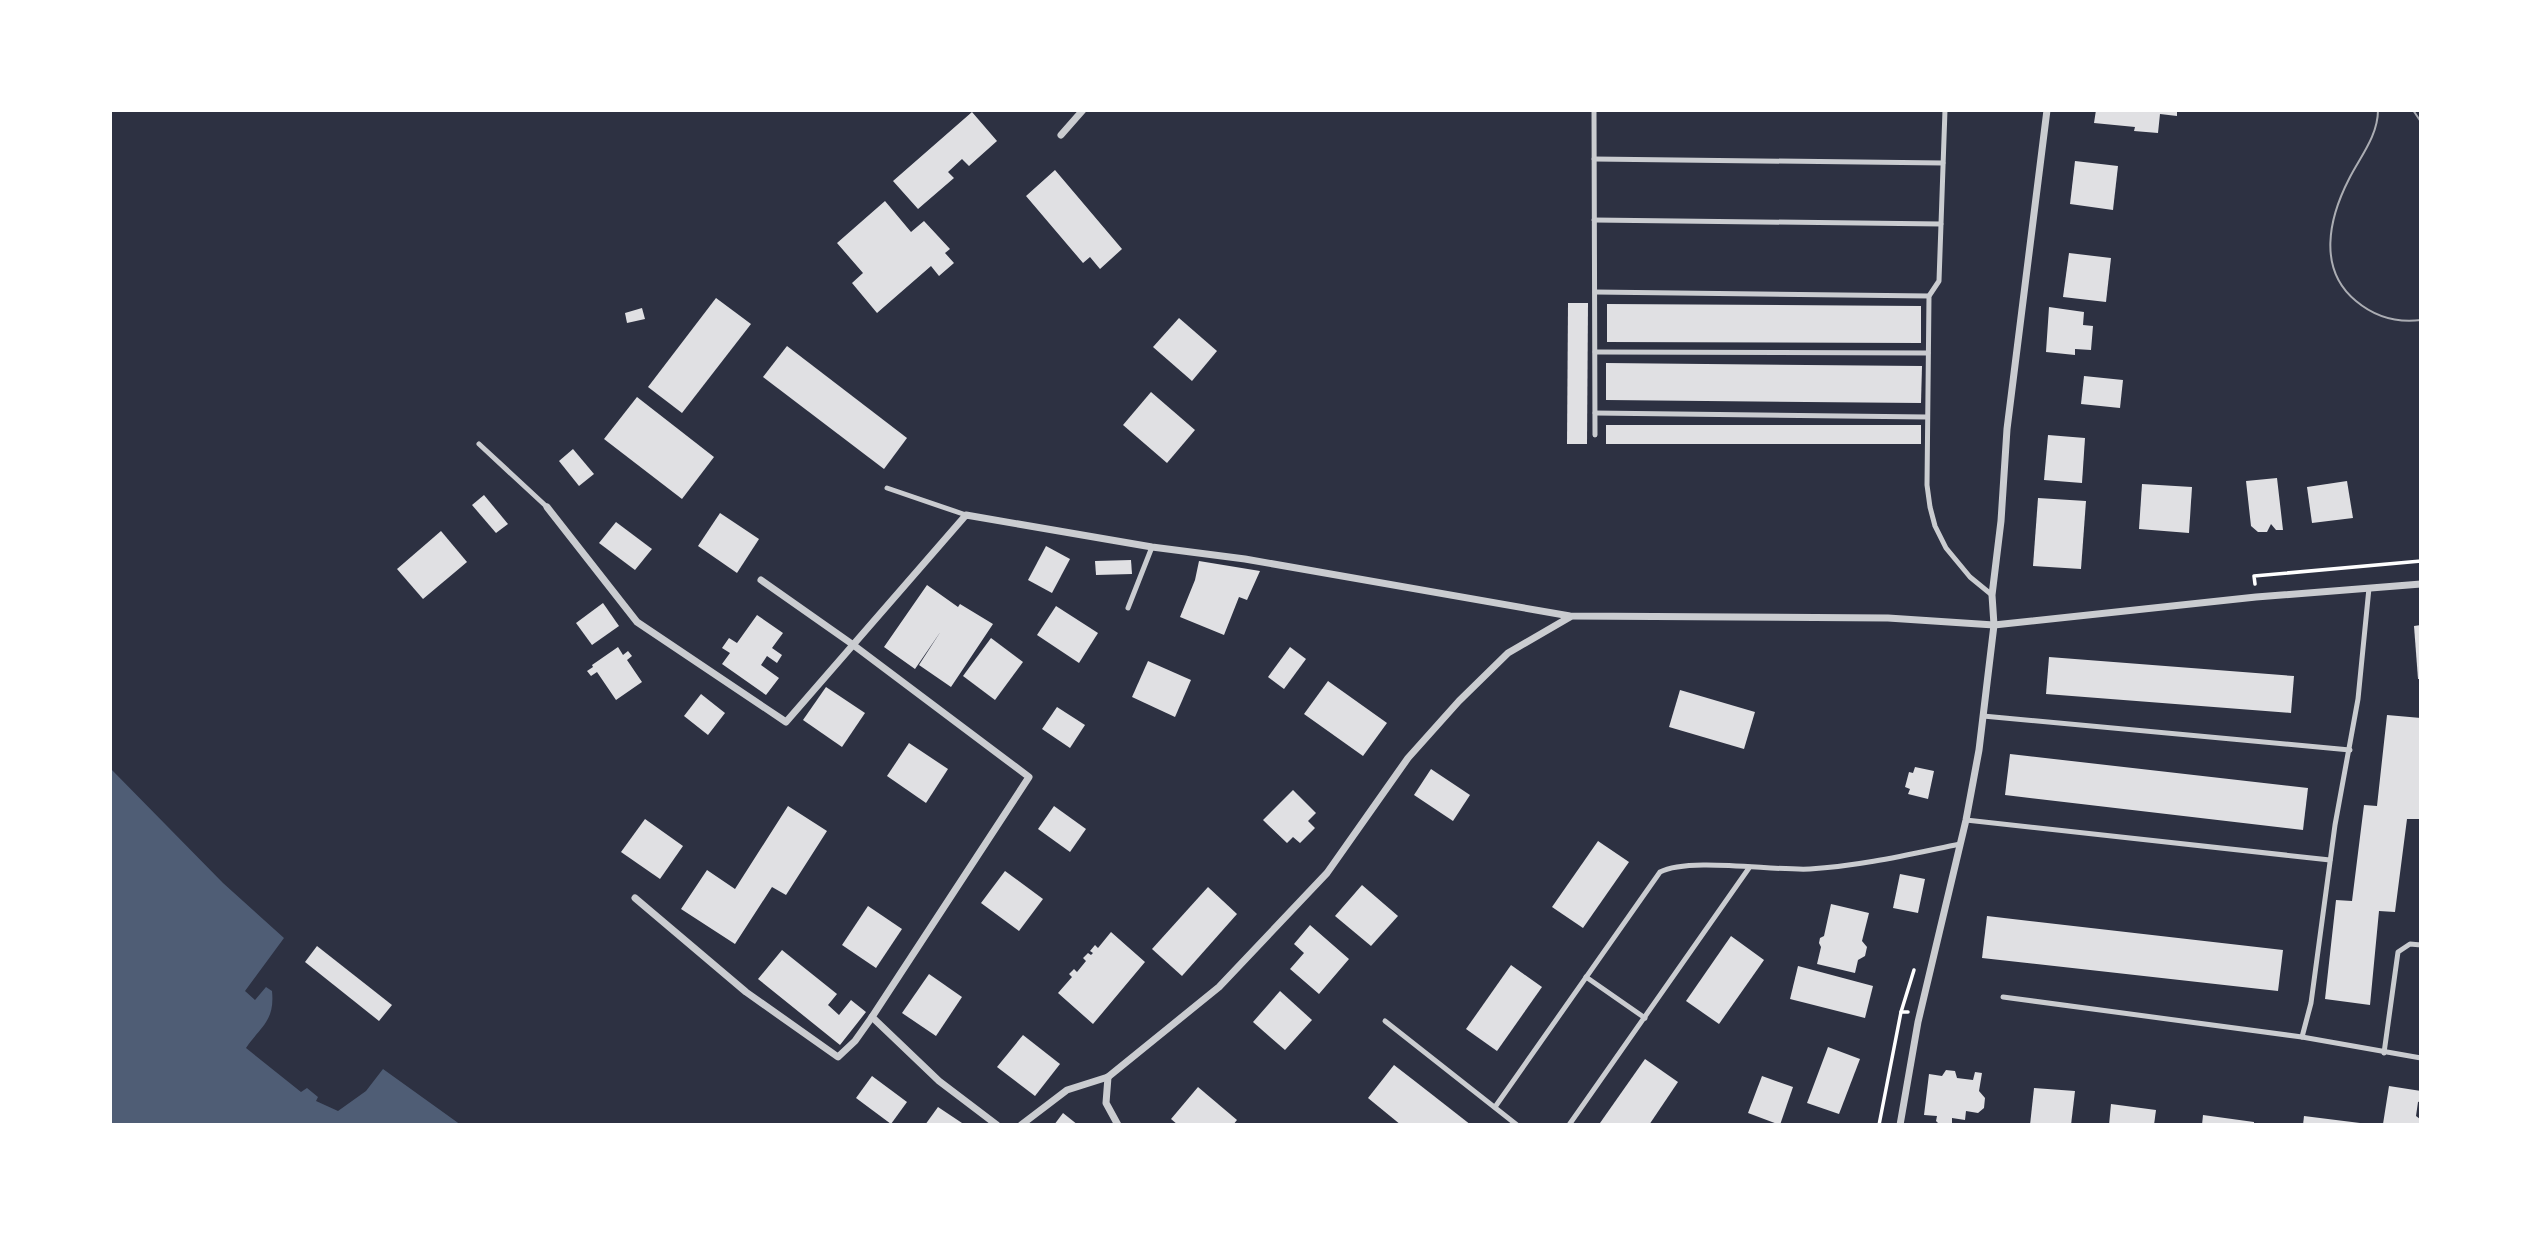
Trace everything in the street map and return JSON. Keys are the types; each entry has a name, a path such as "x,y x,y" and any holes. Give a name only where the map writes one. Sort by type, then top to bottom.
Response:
{"street":[{"path":"1060,135 1083,110"},
{"path":"1900,1125 1920,1014 1966,820 1983,716 1994,625 1992,595 2001,521 2007,429 2046,110"},
{"path":"547,507 637,622 786,722 966,515 1152,547 1245,559 1570,616 1888,618 1994,625 2256,597 2421,584"},
{"path":"635,898 746,992 838,1057 855,1041 872,1017 1029,777 852,644 761,580"},
{"path":"1021,1125 1067,1090 1108,1077 1219,987 1328,873 1408,758 1459,701 1508,653 1570,616"},
{"path":"872,1017 939,1081 997,1125"},
{"path":"1108,1077 1106,1103 1118,1125"}],"lane":[{"path":"1594,110 1595,435"},
{"path":"1945,110 1938,281 1928,296 1927,485 1935,526 1947,548 1970,577 1992,595"},
{"path":"1594,159 1943,163"},
{"path":"1594,220 1941,224"},
{"path":"1595,292 1928,296"},
{"path":"1595,352 1928,353"},
{"path":"1595,414 1927,417"},
{"path":"480,444 547,507"},
{"path":"887,488 966,515"},
{"path":"1128,608 1152,547"},
{"path":"2302,1037 2311,1003 2330,860 2358,699 2369,588"},
{"path":"1983,716 2350,750"},
{"path":"1966,820 2330,860"},
{"path":"1495,1107 1660,872 1681,866 1788,869 1828,867 1960,844"},
{"path":"1569,1125 1749,868"},
{"path":"2384,1052 2398,952 2410,944 2421,945"},
{"path":"1586,977 1645,1018"},
{"path":"2003,998 2302,1037 2421,1058"},
{"path":"1385,1021 1517,1125"}],"path":[{"path":"2256,597 2254,576 2421,561"},
{"path":"1879,1125 1901,1012 1920,1014"}],"water":[{"path":"110,768 223,883 284,938 245,991 255,1000 266,987 272,991 271,1009 266,1023 246,1048 301,1092 307,1088 318,1097 316,1101 338,1111 366,1091 383,1069 461,1125 110,1125"}],"building":[{"path":"2096,110 2177,110 2177,116 2160,114 2158,133 2134,131 2135,127 2094,123"},
{"path":"972,112 997,141 969,166 962,159 948,172 954,178 918,209 893,181"},
{"path":"2075,161 2118,166 2113,210 2070,204"},
{"path":"1055,170 1122,249 1100,269 1090,257 1083,263 1026,196"},
{"path":"885,201 911,232 924,221 950,249 945,253 954,263 939,276 931,266 877,313 852,283 863,273 837,243"},
{"path":"2069,253 2111,258 2106,302 2063,297"},
{"path":"716,298 751,324 682,413 648,387"},
{"path":"1568,303 1588,303 1587,444 1567,444"},
{"path":"1607,304 1921,306 1921,343 1607,342"},
{"path":"2049,307 2084,312 2083,325 2093,326 2091,350 2075,349 2075,355 2046,352"},
{"path":"642,308 645,319 627,323 625,313"},
{"path":"1179,318 1217,351 1192,381 1153,347"},
{"path":"787,346 907,438 884,469 763,377"},
{"path":"1606,363 1922,366 1921,403 1606,400"},
{"path":"2084,376 2123,380 2120,408 2081,404"},
{"path":"1151,392 1195,430 1167,463 1123,425"},
{"path":"637,397 714,457 682,499 604,439"},
{"path":"1606,425 1921,425 1921,444 1606,444"},
{"path":"2048,435 2085,438 2082,483 2044,480"},
{"path":"573,449 594,474 579,486 559,461"},
{"path":"2277,478 2283,530 2276,530 2271,524 2267,532 2258,532 2251,526 2246,481"},
{"path":"2347,481 2353,518 2312,523 2307,487"},
{"path":"2142,484 2192,487 2189,533 2139,529"},
{"path":"484,495 508,524 496,533 472,505"},
{"path":"2038,498 2086,501 2081,569 2033,566"},
{"path":"720,513 759,539 737,573 698,546"},
{"path":"616,522 652,549 635,570 599,543"},
{"path":"441,531 467,562 423,599 397,569"},
{"path":"1046,546 1070,559 1052,593 1028,580"},
{"path":"1131,560 1132,574 1096,575 1095,561"},
{"path":"1199,561 1260,571 1247,600 1239,597 1224,635 1180,617 1195,580"},
{"path":"927,585 958,607 960,604 993,624 951,687 919,665 941,631 915,669 884,647"},
{"path":"603,603 619,626 592,645 576,623"},
{"path":"1056,606 1098,633 1079,663 1037,635"},
{"path":"757,615 783,633 772,648 782,655 777,663 767,656 761,665 779,678 766,695 722,664 730,653 722,648 729,638 737,643"},
{"path":"2421,625 2421,679 2418,679 2414,626"},
{"path":"991,638 1023,662 995,700 963,676"},
{"path":"618,647 623,655 628,651 632,656 627,660 642,682 616,700 597,672 591,676 587,671"},
{"path":"1290,647 1306,659 1284,689 1268,677"},
{"path":"2049,657 2294,676 2291,713 2046,694"},
{"path":"1148,661 1191,680 1175,717 1132,697"},
{"path":"1328,681 1387,723 1363,756 1304,714"},
{"path":"826,687 865,713 842,747 803,720"},
{"path":"1680,690 1755,712 1744,749 1669,727"},
{"path":"701,694 725,713 708,735 684,716"},
{"path":"1057,707 1085,725 1070,748 1042,729"},
{"path":"2387,715 2421,718 2421,819 2407,819 2395,912 2379,911 2370,1005 2325,999 2336,900 2352,901 2364,805 2377,806"},
{"path":"909,743 948,769 926,803 887,776"},
{"path":"2010,754 2308,788 2303,830 2005,795"},
{"path":"1915,767 1934,771 1928,799 1908,794 1910,789 1905,787 1909,772 1913,773"},
{"path":"1431,769 1470,795 1453,821 1414,795"},
{"path":"1293,790 1316,813 1308,821 1315,828 1300,843 1293,837 1287,843 1263,820"},
{"path":"788,806 827,831 786,895 772,887 735,944 681,909 707,870 735,889"},
{"path":"1054,806 1086,829 1070,852 1038,829"},
{"path":"645,819 683,846 660,879 621,852"},
{"path":"1598,841 1629,862 1583,928 1552,907"},
{"path":"1005,871 1043,899 1019,931 981,903"},
{"path":"1900,874 1925,879 1918,913 1893,908"},
{"path":"1362,885 1398,916 1371,946 1335,916"},
{"path":"1208,887 1237,914 1182,976 1152,949"},
{"path":"1831,904 1869,913 1862,941 1867,947 1865,956 1858,960 1855,973 1817,964 1820,938 1824,936"},
{"path":"868,906 902,929 876,968 842,945"},
{"path":"1987,916 2283,950 2278,991 1982,958"},
{"path":"1310,925 1349,959 1319,994 1290,969 1304,953 1294,944"},
{"path":"1111,932 1145,962 1093,1024 1058,993 1072,977 1069,974 1074,969 1077,972 1086,961 1083,958 1088,953 1091,955 1093,953 1090,951 1095,945 1098,948"},
{"path":"1731,936 1764,960 1719,1024 1686,1001"},
{"path":"317,946 392,1005 379,1021 305,962"},
{"path":"782,950 837,994 828,1005 839,1015 851,1000 866,1012 840,1045 758,979"},
{"path":"1511,965 1542,987 1497,1051 1466,1029"},
{"path":"1798,966 1873,986 1865,1018 1790,999"},
{"path":"929,974 962,997 936,1036 902,1013"},
{"path":"1280,991 1312,1020 1285,1050 1253,1022"},
{"path":"1023,1035 1060,1064 1035,1096 997,1067"},
{"path":"1828,1047 1860,1059 1839,1114 1807,1103"},
{"path":"1645,1059 1678,1082 1649,1125 1600,1123"},
{"path":"1394,1065 1471,1125 1401,1125 1368,1098"},
{"path":"1946,1070 1955,1071 1957,1078 1973,1080 1975,1072 1982,1073 1979,1091 1985,1098 1984,1108 1978,1113 1966,1111 1965,1120 1952,1118 1952,1123 1940,1125 1936,1121 1937,1116 1924,1115 1929,1074 1942,1076"},
{"path":"872,1076 907,1102 891,1124 856,1098"},
{"path":"1762,1076 1793,1087 1780,1125 1748,1113"},
{"path":"2389,1086 2421,1091 2416,1116 2420,1119 2420,1125 2383,1124"},
{"path":"1198,1087 1237,1120 1233,1125 1178,1125 1171,1119"},
{"path":"2034,1088 2075,1091 2071,1125 2030,1125"},
{"path":"2111,1104 2156,1110 2154,1125 2109,1125"},
{"path":"938,1107 965,1125 925,1125"},
{"path":"1063,1113 1078,1125 1054,1125"},
{"path":"2203,1115 2254,1122 2254,1125 2202,1125"},
{"path":"2304,1116 2360,1123 2360,1125 2303,1125"}],"tram line":[{"path":"2378,110 2372,137 2336,210 2330,243 2331,259 2344,288 2363,307 2387,318 2421,320"},
{"path":"2413,110 2421,122"}]}
